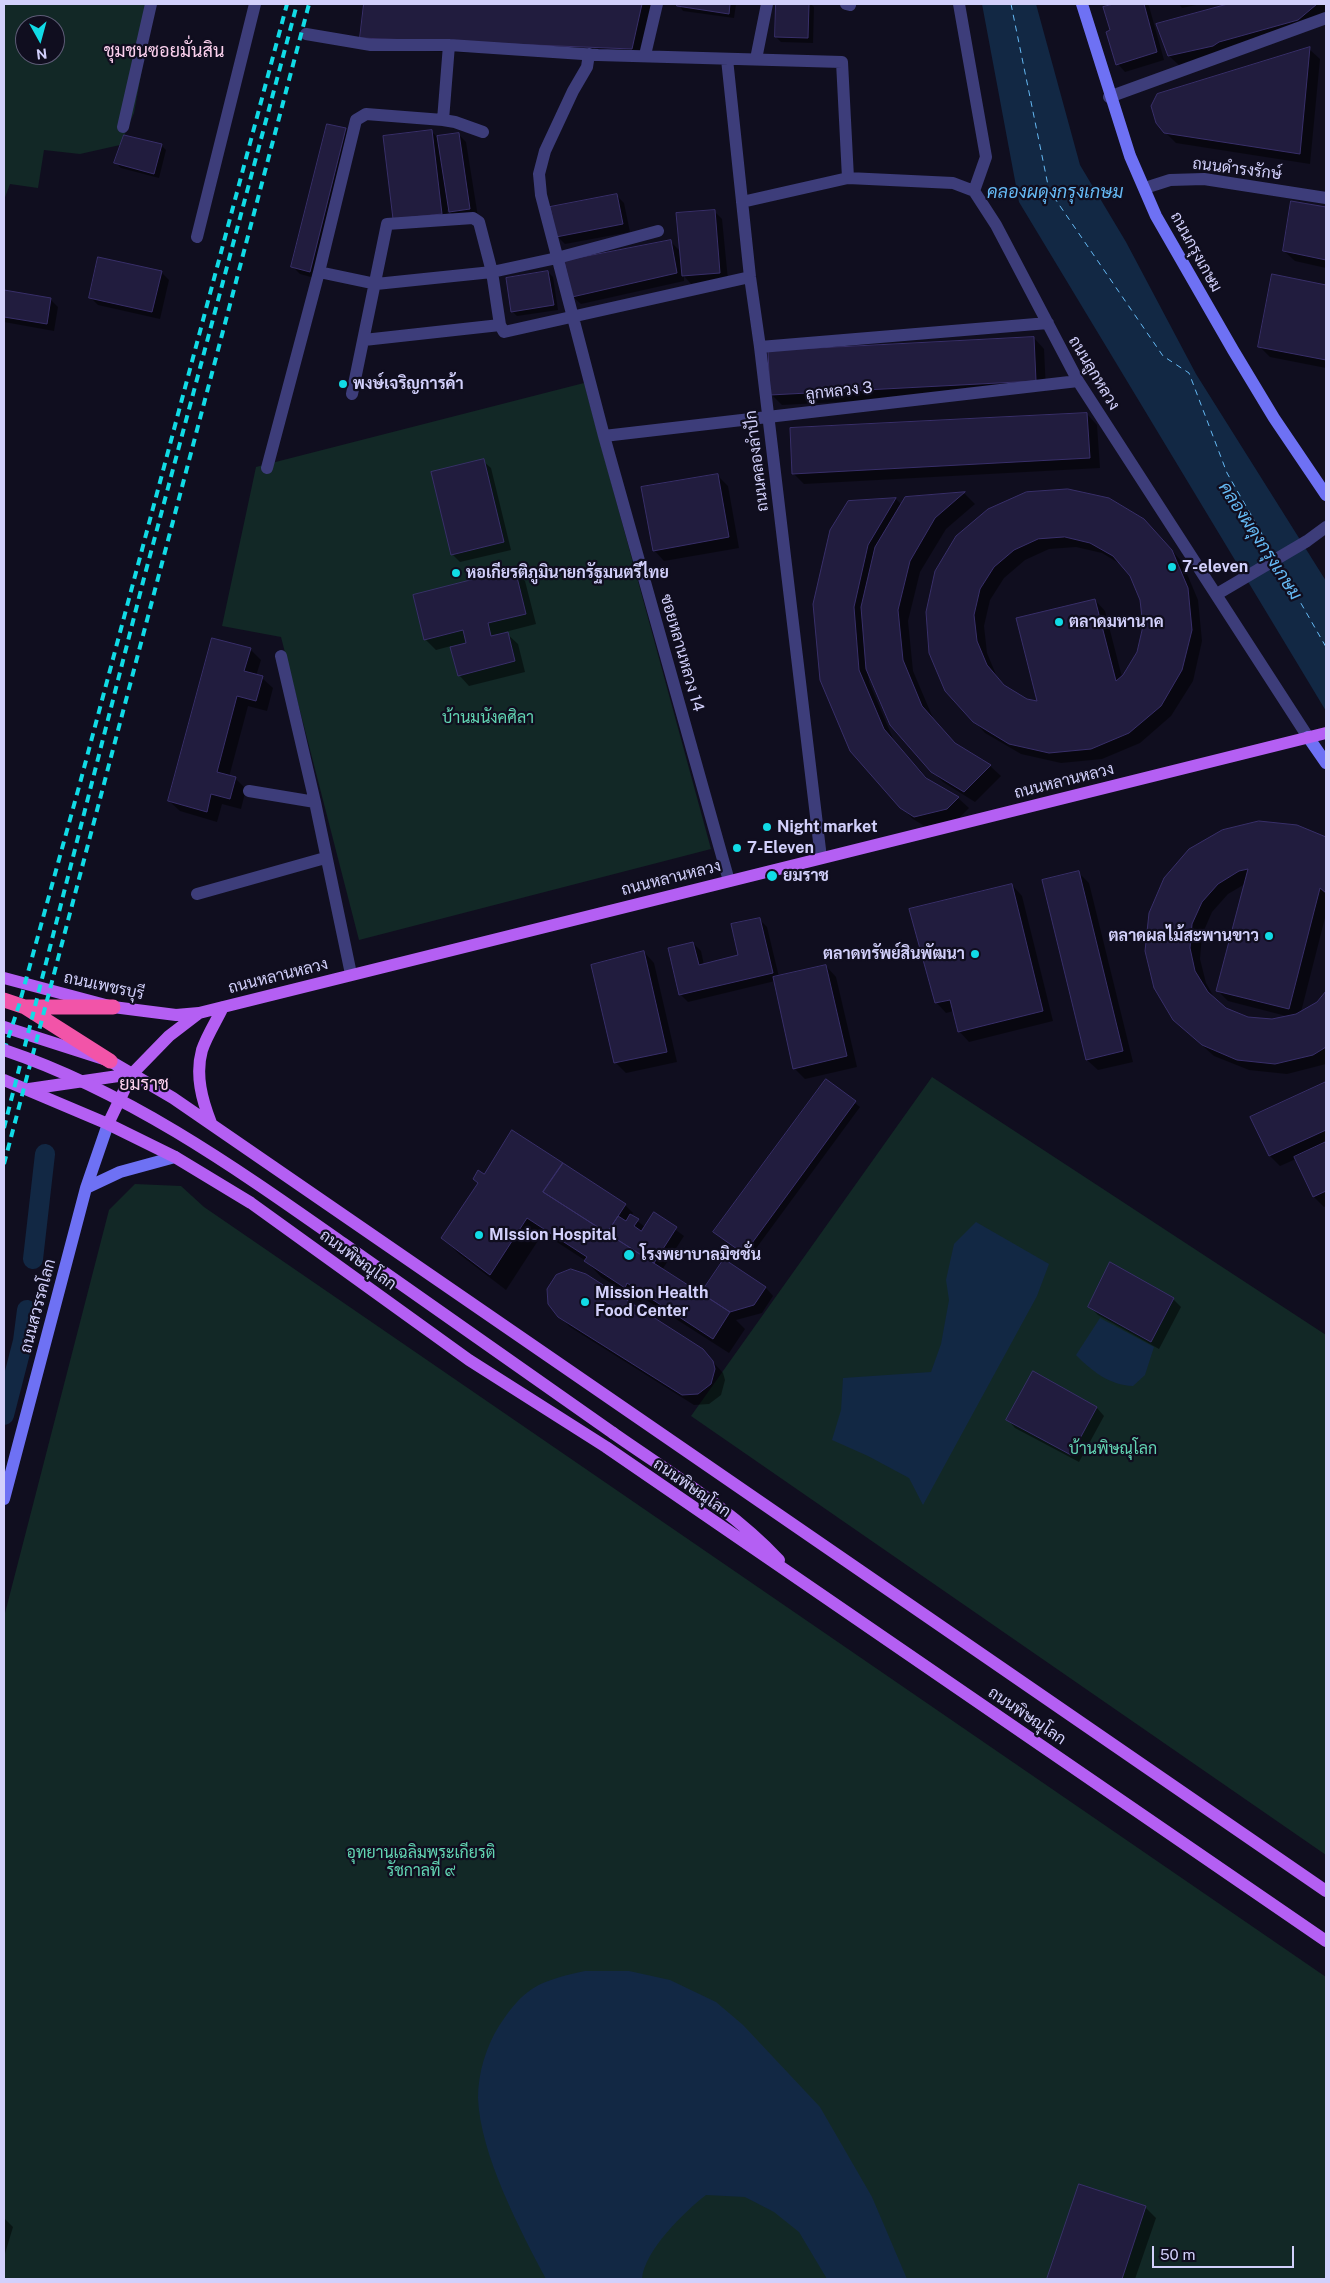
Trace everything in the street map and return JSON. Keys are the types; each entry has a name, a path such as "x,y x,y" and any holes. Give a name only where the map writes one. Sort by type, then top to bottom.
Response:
{"highway":[{"path":"4,1000 25,1007 110,1062"},
{"path":"25,1007 113,1007"}],"main road":[{"name":"ถนนกรุงเกษม","path":"1082,4 1130,156 1176,251 1274,418 1326,495"},
{"name":"ถนนหลานหลวง","path":"108,1124 132,1074 169,1036 199,1013 1326,733"},
{"name":"ถนนลูกหลวง","path":"1308,737 1326,763"},
{"name":"ถนนเพชรบุรี","path":"4,978 113,1007 176,1015 199,1013"},
{"path":"211,1123 202,1098 200,1082 202,1050 223,1007"},
{"name":"ถนนพิษณุโลก","path":"4,1027 110,1062 211,1123 1326,1891"},
{"path":"4,1050 75,1078 127,1104 176,1131 251,1180 728,1513 758,1538 796,1579"},
{"path":"4,1080 27,1089 132,1074"},
{"name":"ถนนพิษณุโลก","path":"27,1089 108,1124 175,1157 252,1203 469,1360 606,1448 1326,1941"},
{"name":"ถนนสวรรคโลก","path":"4,1498 86,1188 108,1124"},
{"path":"86,1188 120,1172 175,1157"}],"street":[{"path":"123,127 151,4"},
{"path":"197,237 255,4"},
{"path":"645,55 657,4"},
{"path":"756,59 767,4"},
{"path":"742,202 848,178 953,183 974,191 986,157 959,4"},
{"path":"1110,97 1326,18"},
{"path":"306,34 371,45 449,45 588,54 727,60 756,59 842,62 848,178"},
{"path":"443,120 449,45"},
{"name":"ซอยหลานหลวง 14","path":"588,54 587,67 573,91 545,151 539,174 541,195 604,436 728,881"},
{"name":"ถนนคลองลำปัก","path":"727,60 750,277 821,858"},
{"path":"267,468 319,272 356,120 366,114 443,120 455,122 483,132"},
{"name":"ถนนดำรงรักษ์","path":"1145,188 1170,180 1204,179 1326,198"},
{"name":"ถนนลูกหลวง","path":"974,191 996,225 1078,381 1308,737"},
{"path":"352,394 387,224 473,218 479,222 492,272 500,325 504,332 574,318 750,277"},
{"path":"319,272 376,284 492,272 557,258 658,231"},
{"path":"760,347 1048,323"},
{"path":"364,340 500,325"},
{"name":"ลูกหลวง 3","path":"604,436 1078,381"},
{"path":"1217,594 1307,541 1326,527"},
{"path":"281,656 315,802 325,858 351,974"},
{"path":"249,791 315,802"},
{"path":"197,894 325,858"}],"green space":[{"path":"4,4 154,4 134,113 120,145 80,154 44,150 38,188 10,184 4,200"},
{"name":"บ้านมนังคศิลา","path":"584,383 711,849 359,940 281,637 222,626 256,467"},
{"name":"บ้านพิษณุโลก","path":"932,1077 1326,1335 1326,1855 691,1416"},
{"name":"อุทยานเฉลิมพระเกียรติ รัชกาลที่ ๙","path":"135,1184 181,1186 204,1207 1326,1977 1326,2279 4,2279 4,1617 109,1210"}],"water":[{"name":"คลองผดุงกรุงเกษม","path":"982,4 1036,4 1080,165 1126,242 1196,374 1326,581 1326,711 1019,202"},
{"path":"976,1222 1049,1264 1037,1296 923,1505 909,1478 868,1456 832,1440 841,1410 843,1378 931,1372 941,1344 949,1300 946,1280 954,1244"},
{"path":"1100,1318 1154,1347 1145,1375 1133,1386 1109,1380 1088,1366 1076,1355"},
{"path":"585,1971 629,1971 670,1980 716,2002 743,2025 820,2107 872,2197 907,2279 827,2279 799,2232 774,2212 745,2197 706,2195 667,2232 650,2256 644,2268 642,2279 546,2279 514,2215 494,2167 480,2120 479,2079 494,2034 517,2002 535,1987 545,1982"}],"building":[{"path":"364,4 642,4 632,49 360,38"},
{"path":"677,4 730,4 729,14 677,6"},
{"path":"776,4 809,4 808,38 775,37"},
{"path":"1114,4 1144,4 1157,52 1116,65 1106,32 1110,30 1103,7"},
{"path":"1228,4 1317,4 1298,20 1219,42 1213,46 1168,56 1156,24"},
{"path":"1310,47 1300,154 1164,133 1156,123 1151,106 1157,94"},
{"path":"327,124 346,128 310,272 291,267"},
{"path":"432,130 442,214 393,219 383,136"},
{"path":"459,133 470,209 449,212 437,136"},
{"path":"124,135 162,144 154,174 114,163"},
{"path":"617,194 623,224 556,237 550,207"},
{"path":"1291,201 1326,207 1326,260 1283,251"},
{"path":"715,210 720,273 682,276 676,213"},
{"path":"671,240 677,273 572,297 564,261"},
{"path":"98,257 162,271 152,312 89,298"},
{"path":"548,271 554,305 511,312 506,278"},
{"path":"1272,274 1326,285 1326,360 1258,347"},
{"path":"4,290 51,298 47,324 4,317"},
{"path":"1034,337 1036,381 770,395 768,351"},
{"path":"1087,413 1090,458 792,474 790,428"},
{"path":"484,459 504,542 451,555 431,472"},
{"path":"718,474 729,537 653,551 641,487"},
{"name":"ตลาดมหานาค","path":"1068,489 1109,498 1144,519 1172,550 1188,588 1192,630 1182,670 1161,706 1129,733 1091,749 1049,753 1009,744 973,722 945,691 929,653 926,612 935,571 956,536 988,509 1026,492","holes":["1065,537 1090,543 1113,556 1130,576 1140,600 1143,626 1137,652 1123,675 1116,681 1095,599 1016,618 1037,701 1027,699 1004,685 987,665 977,641 974,615 980,589 994,567 1014,550 1038,539"]},
{"path":"965,492 935,518 910,561 898,610 903,660 922,706 955,743 991,765 964,792 931,772 890,725 866,669 861,607 875,547 905,497"},
{"path":"896,498 868,545 854,607 859,670 884,729 926,778 959,797 947,809 914,817 900,808 850,751 820,680 813,604 830,530 848,501"},
{"path":"515,569 526,614 488,623 491,636 508,632 515,661 458,676 450,647 466,643 463,630 424,640 413,595"},
{"path":"212,638 251,648 244,671 263,676 256,701 237,696 217,772 236,777 230,799 211,794 207,812 168,801"},
{"name":"ตลาดผลไม้สะพานขาว","path":"1259,821 1297,825 1326,837 1326,893 1320,888 1289,1009 1216,991 1248,869 1239,871 1218,884 1202,902 1192,924 1190,948 1195,971 1208,992 1226,1008 1248,1017 1272,1019 1296,1014 1317,1002 1326,991 1326,1047 1313,1055 1275,1064 1237,1060 1202,1045 1173,1020 1154,988 1145,951 1149,913 1164,878 1189,849 1222,830"},
{"path":"1079,871 1123,1051 1086,1060 1042,880"},
{"name":"ตลาดทรัพย์สินพัฒนา","path":"1012,884 1043,1011 958,1032 950,1000 935,1003 909,909"},
{"path":"760,918 773,973 679,995 668,948 693,942 699,965 738,955 731,924"},
{"path":"644,951 667,1052 614,1063 591,965"},
{"path":"826,965 847,1056 793,1069 773,977"},
{"path":"826,1079 856,1101 744,1254 713,1232"},
{"path":"1326,1082 1326,1130 1269,1156 1250,1117"},
{"name":"MIssion Hospital","path":"512,1130 563,1163 543,1192 730,1312 713,1339 627,1283 625,1288 584,1261 587,1257 527,1218 490,1275 441,1238 478,1183 473,1179 478,1170 484,1174"},
{"path":"1326,1142 1326,1191 1313,1197 1294,1157"},
{"path":"563,1163 626,1204 607,1233 543,1192"},
{"path":"654,1212 677,1227 654,1263 607,1233 618,1216 626,1221 630,1214 639,1219 634,1226 641,1231"},
{"path":"724,1259 766,1287 754,1305 730,1312 701,1293"},
{"path":"1110,1262 1174,1298 1151,1342 1088,1307"},
{"path":"571,1269 586,1274 703,1349 713,1361 715,1369 711,1384 698,1394 682,1395 558,1317 548,1304 547,1289 556,1275"},
{"path":"1033,1371 1097,1407 1071,1455 1006,1420"},
{"path":"1079,2184 1146,2206 1122,2279 1047,2279"}],"waterway":[{"path":"33,1259 45,1154"},
{"path":"4,1415 23,1341 27,1310"}],"ferry route":[{"path":"1011,4 1049,190 1163,356 1189,373 1227,473 1274,555"},
{"path":"1279,565 1326,647"}],"railway":[{"path":"4,1051 19,1005 80,783 287,4"},
{"path":"4,1128 144,578 297,4"},
{"path":"4,1164 309,4"}],"place":[{"name":"พงษ์เจริญการค้า","path":"343,384"},
{"name":"7-eleven","path":"1172,567"},
{"name":"หอเกียรติภูมินายกรัฐมนตรีไทย","path":"456,573"},
{"name":"ตลาดมหานาค","path":"1059,622"},
{"name":"Night market","path":"767,827"},
{"name":"7-Eleven","path":"737,848"},
{"name":"ยมราช","path":"772,876"},
{"name":"ตลาดผลไม้สะพานขาว","path":"1269,936"},
{"name":"ตลาดทรัพย์สินพัฒนา","path":"975,954"},
{"name":"MIssion Hospital","path":"479,1235"},
{"name":"โรงพยาบาลมิชชั่น","path":"629,1255"},
{"name":"Mission Health Food Center","path":"585,1302"}],"district":[{"name":"ชุมชนซอยมั่นสิน","path":"164,51"},
{"name":"ยมราช","path":"144,1084"}]}
